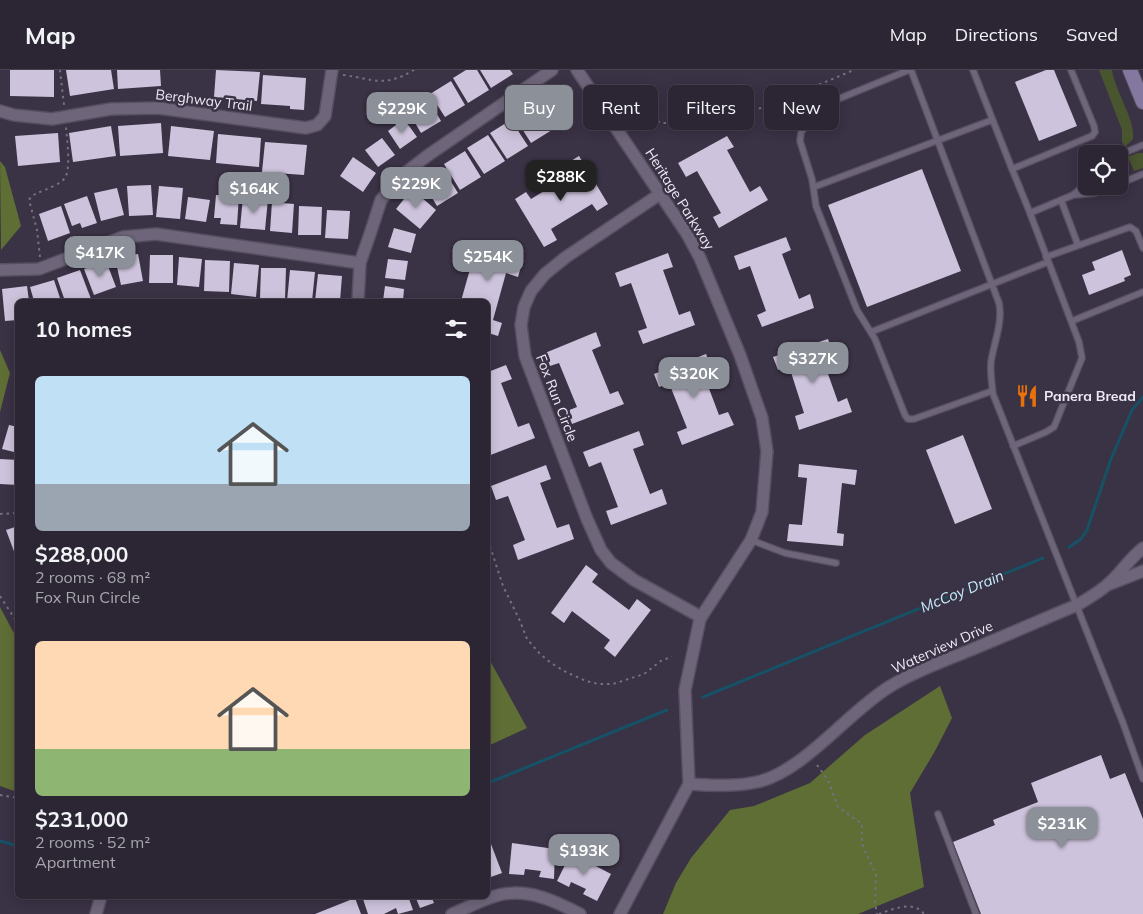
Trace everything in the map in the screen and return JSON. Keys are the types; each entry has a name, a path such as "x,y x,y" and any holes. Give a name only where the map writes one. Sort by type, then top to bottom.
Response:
{"main road":[{"path":"1130,70 1143,102"}],"street":[{"path":"358,299 360,263 382,200 400,177 427,156 552,70"},
{"name":"Heritage Parkway","path":"576,70 586,85"},
{"name":"Berghway Trail","path":"0,111 14,115 52,119 111,110 158,108 306,128 317,125 325,116 331,72"},
{"name":"Heritage Parkway","path":"617,130 687,234 700,258 740,355 762,418 767,451 762,512 752,540 701,617 685,690 689,784"},
{"name":"Fox Run Circle","path":"660,194 566,257 545,274 531,291 524,307 521,325 522,342 525,356 587,519 601,550 611,563 634,580 701,617"},
{"path":"0,270 39,269 123,237 156,234 360,263"},
{"name":"Waterview Drive","path":"689,784 743,785 759,782 781,773 800,760 888,688 926,669 1077,605 1108,584 1124,565 1143,548"},
{"name":"Waterview Drive","path":"1108,584 1143,571"},
{"path":"620,914 689,784"},
{"path":"490,899 499,895 522,894 550,899 580,914"},
{"path":"96,914 100,899"},
{"path":"452,914 489,899"}],"lane":[{"path":"992,391 914,419 908,419 905,415 871,332 857,310 816,206 814,187 800,142 801,133 805,126 819,109 826,104 910,70 992,283 1001,312 991,363 992,391 1077,605 1143,779"},
{"path":"973,70 1082,350 1082,358 1054,426 1046,432 1014,446"},
{"path":"1012,169 1092,136 1095,132 1071,70"},
{"path":"814,187 992,120"},
{"path":"1128,151 1143,145"},
{"path":"1128,180 1143,174"},
{"path":"1030,213 1072,195 1078,190"},
{"path":"1072,195 1078,194"},
{"path":"1061,200 1078,245"},
{"path":"871,332 1047,260 1078,245 1130,227 1136,231 1143,248"},
{"path":"1072,321 1143,292"},
{"path":"752,540 785,553 836,563"},
{"path":"938,814 976,914"}],"path":[{"path":"44,267 39,255 37,230 29,200 31,196 57,184 67,174 68,147 60,70"},
{"path":"331,72 378,82 395,79 414,70"},
{"path":"658,121 673,125 695,122 715,114 745,112 765,107 854,70"},
{"path":"0,514 15,513"},
{"path":"490,546 503,586 520,621 526,639 551,663 586,681 598,684 613,684 644,674 662,660 672,657"},
{"path":"0,596 15,619"},
{"path":"817,765 828,780 838,807 862,824 862,844 876,875 874,897 878,914 911,906 921,909 924,914"},
{"path":"0,795 15,798"}],"green space":[{"path":"1099,70 1112,70 1133,132 1133,139 1127,145 1124,145 1122,142 1122,130"},
{"path":"1143,153 1143,168 1134,171 1128,157"},
{"path":"0,161 5,167 21,226 1,250"},
{"path":"0,350 10,373 0,412"},
{"path":"0,607 15,635 15,791 0,786"},
{"path":"490,661 527,728 490,745"},
{"path":"940,686 952,718 910,793 924,887 858,914 663,914 676,883 691,858 730,810 754,806 810,783 865,735"}],"building":[{"path":"10,70 54,70 54,97 10,96"},
{"path":"66,70 111,70 114,89 70,96"},
{"path":"117,70 160,70 161,86 118,89"},
{"path":"216,70 260,72 257,101 214,97"},
{"path":"466,70 477,70 489,90 468,103 453,78"},
{"path":"480,70 510,70 513,74 491,88"},
{"path":"1046,70 1054,70 1077,126 1039,141 1015,82"},
{"path":"263,75 306,78 304,110 290,109 290,106 261,104"},
{"path":"451,81 465,105 445,117 430,94"},
{"path":"427,97 441,121 421,133 407,109"},
{"path":"404,119 417,137 400,149 388,131"},
{"path":"161,123 163,153 120,156 118,126"},
{"path":"505,124 505,130 518,130 528,146 507,159 490,133"},
{"path":"111,126 116,156 73,162 69,133"},
{"path":"171,126 214,131 210,160 168,156"},
{"path":"523,130 552,130 531,143"},
{"path":"58,133 60,162 18,166 15,136"},
{"path":"218,134 261,138 259,167 216,163"},
{"path":"488,135 505,161 484,174 467,148"},
{"path":"727,136 734,147 727,150 750,192 760,186 768,200 719,228 713,217 721,213 697,171 686,177 678,163"},
{"path":"382,138 395,155 378,167 365,150"},
{"path":"265,142 307,145 304,175 262,172"},
{"path":"465,151 481,177 460,190 444,164"},
{"path":"579,156 608,204 597,211 592,204 551,229 557,240 544,247 515,199 526,192 531,199 572,174 566,164"},
{"path":"353,157 376,173 363,192 340,176"},
{"path":"442,167 458,193 437,206 421,180"},
{"path":"922,169 961,271 867,307 828,205"},
{"path":"151,185 153,215 129,216 127,186"},
{"path":"159,186 183,188 180,219 156,217"},
{"path":"117,188 124,215 101,221 94,193"},
{"path":"412,189 436,210 420,229 396,209"},
{"path":"216,195 239,196 237,225 220,224 221,218 214,218"},
{"path":"87,196 97,223 82,228 80,223 72,226 64,204"},
{"path":"188,197 210,200 206,222 185,219"},
{"path":"243,197 268,199 265,230 240,228"},
{"path":"272,202 294,204 292,233 270,231"},
{"path":"61,206 70,233 48,241 39,214"},
{"path":"299,206 322,207 321,235 298,235"},
{"path":"327,210 350,211 348,239 325,238"},
{"path":"394,228 416,234 411,253 388,247"},
{"path":"786,237 791,250 782,254 799,299 810,294 814,308 762,327 757,315 766,311 750,266 739,270 734,256"},
{"path":"468,248 522,263 518,277 506,273 493,320 502,323 498,336 490,334 490,299 462,299 472,262 464,260"},
{"path":"1122,250 1131,275 1124,278 1125,281 1089,295 1082,275 1095,270 1092,262"},
{"path":"668,253 673,267 663,270 679,315 690,311 695,325 643,344 638,331 647,328 631,283 620,287 615,273"},
{"path":"138,254 143,281 121,285 115,258"},
{"path":"150,255 173,255 173,283 149,283"},
{"path":"179,257 202,259 199,287 177,285"},
{"path":"388,259 408,261 405,280 385,278"},
{"path":"205,260 230,261 229,292 204,291"},
{"path":"106,261 116,287 94,295 84,269"},
{"path":"234,263 259,265 256,297 231,294"},
{"path":"261,268 286,268 285,299 260,298"},
{"path":"80,270 91,299 64,299 57,278"},
{"path":"290,270 315,272 312,299 287,299"},
{"path":"318,274 342,276 340,299 315,299"},
{"path":"54,280 60,299 33,299 30,287"},
{"path":"27,286 29,299 15,299 15,320 5,321 2,289"},
{"path":"385,286 404,289 403,299 383,299"},
{"path":"596,332 601,346 592,350 610,394 618,391 624,404 572,424 567,411 577,407 559,363 550,366 545,353"},
{"path":"828,339 833,353 822,357 838,402 847,398 852,412 799,430 795,416 804,413 789,366 778,370 773,357"},
{"path":"706,354 711,367 702,370 719,415 728,412 734,425 682,445 677,432 687,428 669,383 659,387 654,374"},
{"path":"506,365 512,379 501,383 518,427 529,423 535,438 490,455 490,371"},
{"path":"9,425 15,426 15,452 2,449"},
{"path":"639,431 644,445 633,449 650,494 662,489 667,504 611,525 606,511 618,507 601,462 589,467 583,452"},
{"path":"963,435 992,509 955,524 926,450"},
{"path":"0,459 15,460 15,485 0,484"},
{"path":"799,464 857,470 855,485 842,483 837,533 844,534 843,546 787,541 789,524 802,525 807,478 798,477"},
{"path":"546,465 551,479 540,483 557,528 569,524 574,539 518,560 513,545 525,540 508,496 496,500 491,486"},
{"path":"15,527 15,554 6,530"},
{"path":"586,565 598,574 592,582 629,610 637,599 651,610 615,657 604,648 610,640 572,611 564,623 551,613"},
{"path":"1101,755 1110,779 1125,773 1143,819 1143,914 981,914 953,842 995,825 993,820 1038,802 1031,783"},
{"path":"512,843 555,849 554,879 539,877 541,871 525,869 524,875 509,874"},
{"path":"490,844 502,873 490,877"},
{"path":"571,853 611,874 597,901 583,894 586,889 571,882 569,887 557,881"},
{"path":"355,899 361,914 315,914"},
{"path":"363,899 409,899 413,910 398,914 396,908 384,914 368,914"},
{"path":"416,899 432,899 434,903 420,908"}],"waterway":[{"name":"McCoy Drain","path":"1069,547 1081,539 1087,530 1111,459 1132,410 1143,397"},
{"path":"703,697 1043,558"},
{"path":"490,782 667,710"},
{"path":"0,841 15,845"}],"place":[{"name":"Panera Bread","path":"1027,396"}]}
